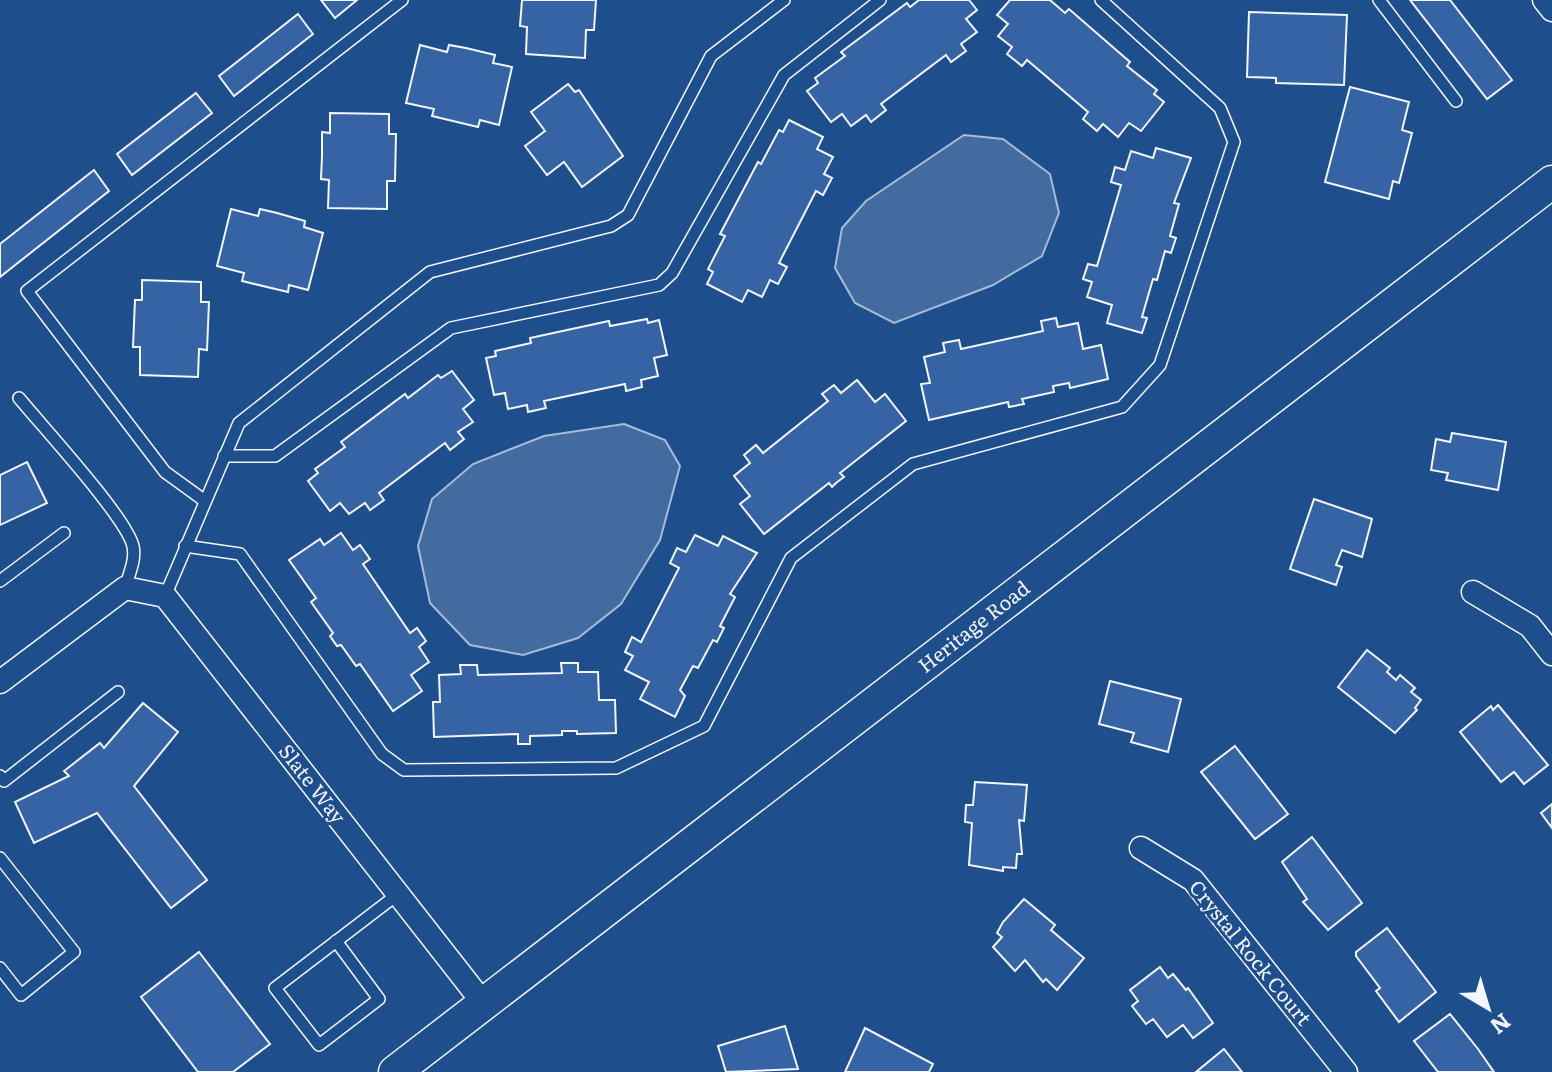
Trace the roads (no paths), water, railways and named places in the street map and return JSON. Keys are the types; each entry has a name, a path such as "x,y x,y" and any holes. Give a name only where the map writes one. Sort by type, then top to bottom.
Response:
{"main road":[{"name":"Heritage Road","path":"395,1072 1552,182"}],"street":[{"path":"1544,0 1552,10"},
{"path":"0,682 125,588 165,596"},
{"path":"1473,592 1530,626 1552,654"},
{"name":"Slate Way","path":"165,596 484,1004"},
{"name":"Crystal Rock Court","path":"1141,848 1193,880 1346,1072"}],"lane":[{"path":"205,501 165,472 27,291 402,0"},
{"path":"165,596 239,423 430,272 611,226 628,215 711,56 784,0"},
{"path":"224,456 275,456 451,328 659,285 672,273 784,75 880,0"},
{"path":"185,546 240,554 382,754 404,770 616,768 704,726 791,558 913,464 1122,407 1160,365 1234,142 1220,108 1101,0"},
{"path":"1379,0 1456,101"},
{"path":"19,398 105,502 133,543 134,558 125,588"},
{"path":"0,581 64,533"},
{"path":"0,776 4,781 118,692"},
{"path":"0,858 74,952 21,995 0,968"},
{"path":"336,941 379,999 319,1045 275,988 336,941 398,894"}],"water":[{"path":"964,135 1003,139 1050,174 1059,213 1042,256 993,285 894,323 855,303 835,268 842,228 866,201"},
{"path":"624,424 665,440 680,466 660,540 621,604 578,638 523,655 470,645 430,603 418,546 432,499 473,464 544,436"}]}
